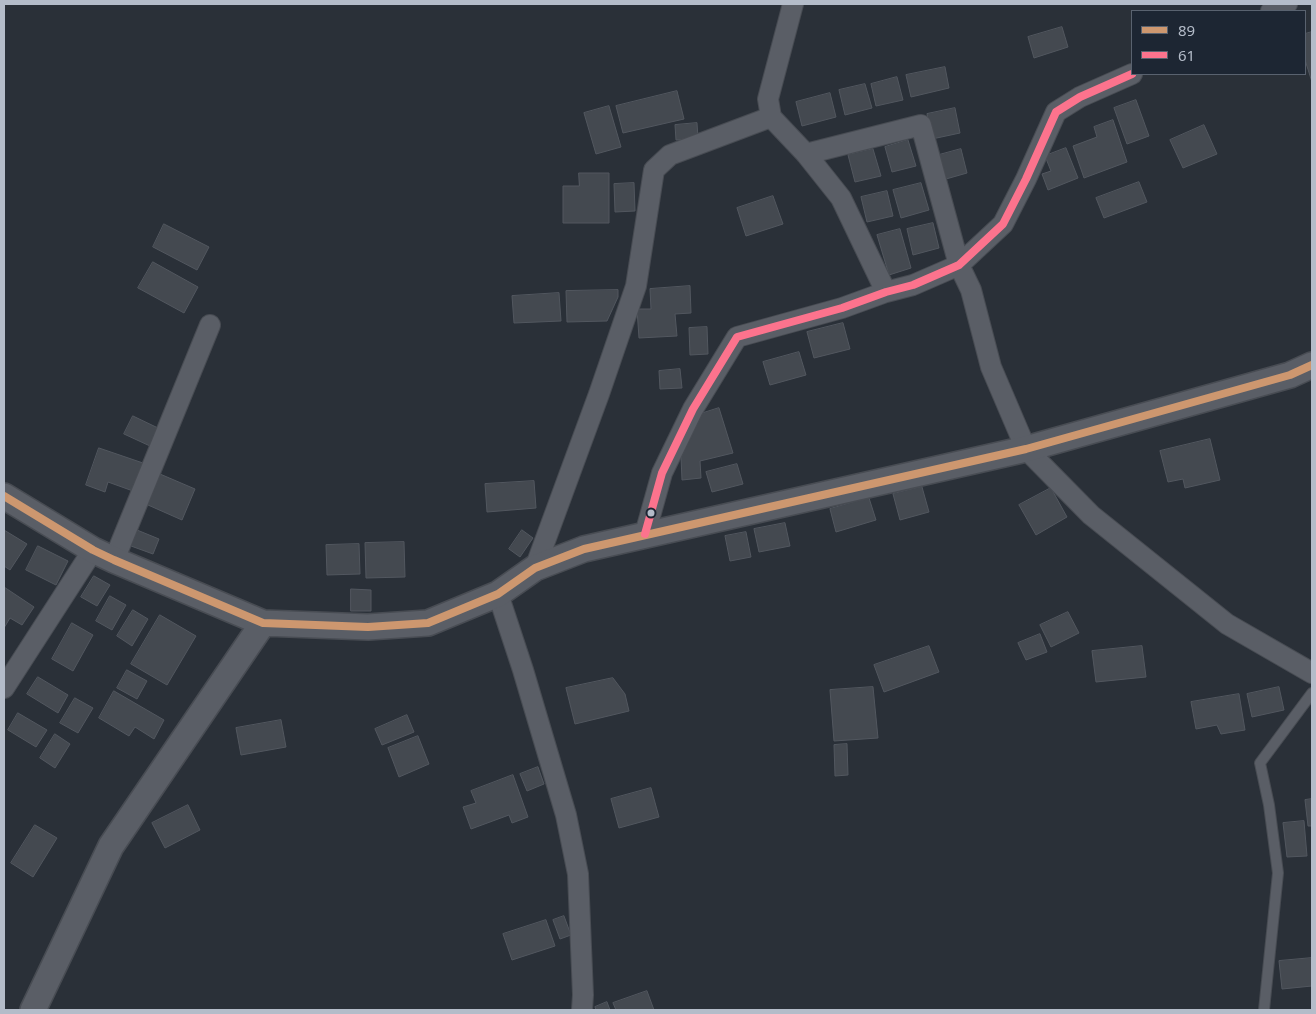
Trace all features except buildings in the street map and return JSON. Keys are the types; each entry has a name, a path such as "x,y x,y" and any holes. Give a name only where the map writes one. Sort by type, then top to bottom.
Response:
{"street":[{"path":"793,4 768,99 771,117 806,154 841,198 886,292"},
{"path":"1272,10 1287,4"},
{"path":"645,534 662,473 693,409 737,337 842,308 886,292 913,285 960,265 1003,224 1026,179 1056,112 1080,97 1131,74"},
{"path":"535,568 596,403 636,286 654,170 670,155 771,117"},
{"path":"806,154 922,126 960,265 971,290 992,367 1026,449 1092,515 1227,624 1312,673"},
{"path":"4,688 104,555 210,325"},
{"path":"4,496 104,555 263,622 368,627 428,622 498,594 535,568 584,549 1026,449 1290,374 1312,365"},
{"path":"498,594 523,670 566,815 578,874 582,1010"},
{"path":"33,1010 111,846 263,622"}],"lane":[{"path":"1264,1010 1278,873 1269,805 1260,763 1312,693"}],"transit line":[{"name":"61","path":"645,534 662,473 693,409 737,337 842,308 886,292 913,285 959,265 1003,224 1026,179 1056,112 1080,97 1131,74"},
{"name":"89","path":"4,496 93,550 263,623 368,627 428,623 498,594 535,568 584,549 1026,449 1290,375 1312,365"}]}
